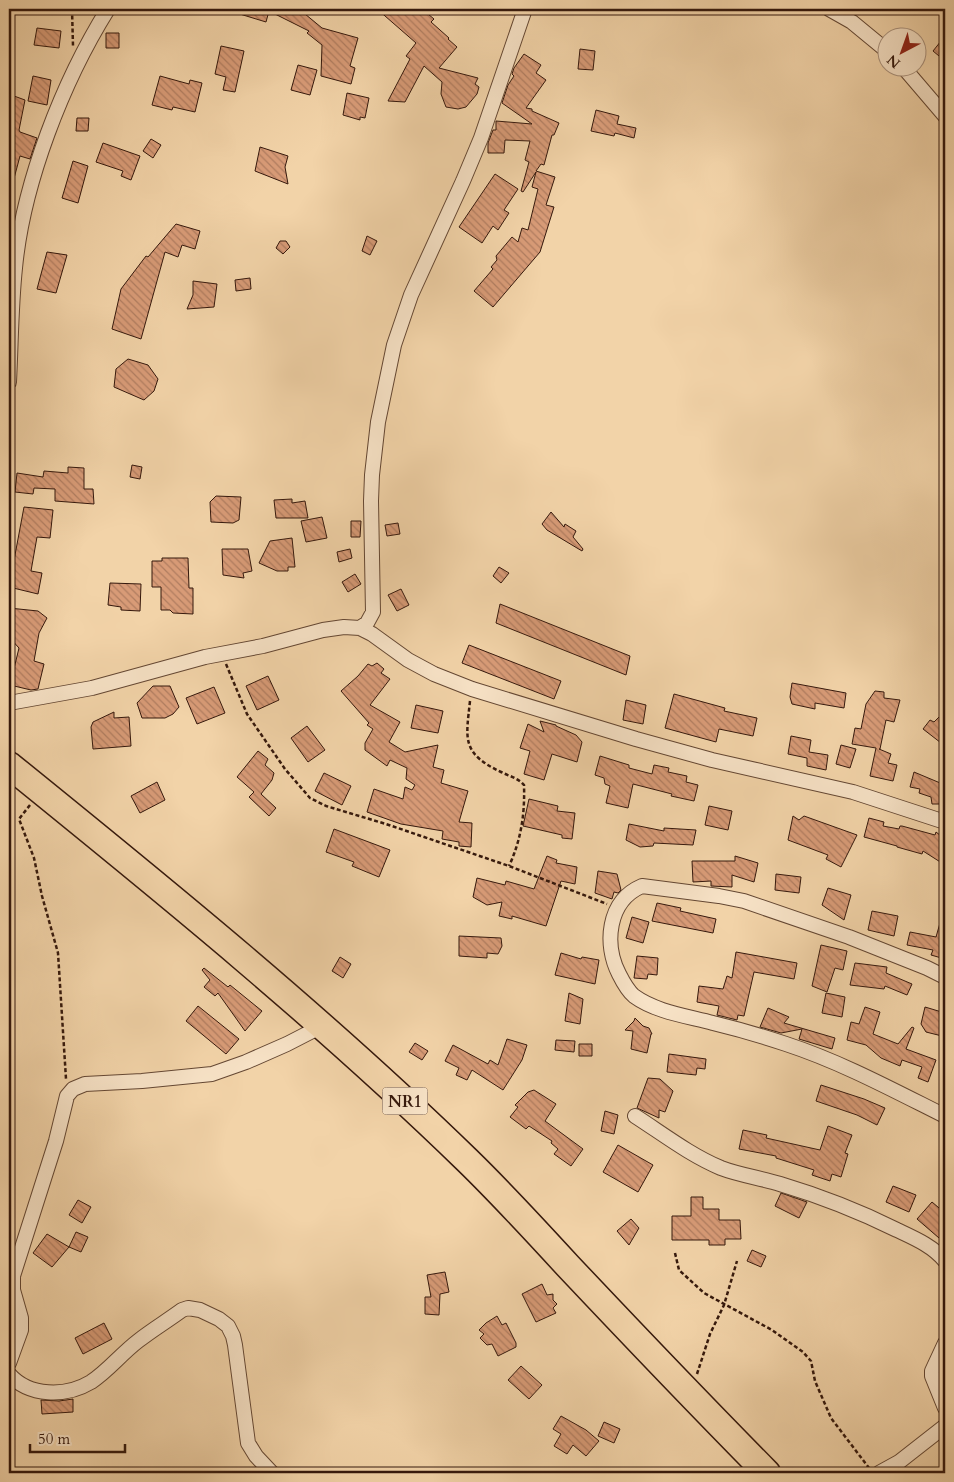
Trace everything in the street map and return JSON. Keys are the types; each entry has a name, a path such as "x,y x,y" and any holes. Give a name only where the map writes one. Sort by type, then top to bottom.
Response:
{"highway":[{"name":"NR1","path":"9,765 196,917 379,1077 521,1214 767,1473"}],"street":[{"path":"9,382 15,268 21,230 38,163 53,120 84,51 108,9"},
{"path":"360,628 367,623 373,612 371,501 373,468 378,422 394,346 412,295 481,138 525,9"},
{"path":"829,9 852,22 876,42"},
{"path":"913,78 945,116"},
{"path":"9,703 92,688 221,654 263,646 333,628 344,626 360,628 372,634 408,660 434,674 472,689 636,740 712,760 853,792 945,822"},
{"path":"945,976 849,937 786,915 719,896 642,886 633,890 624,899 618,907 610,928 612,957 625,986 633,995 660,1008 787,1044 842,1066 945,1116"},
{"path":"9,1363 20,1330 21,1318 13,1290 13,1276 56,1141 67,1096 73,1089 85,1084 212,1074 246,1062 322,1026"},
{"path":"636,1116 693,1154 722,1168 783,1185 862,1213 914,1238 933,1250 945,1261"},
{"path":"9,1374 28,1388 41,1392 55,1393 73,1389 90,1382 138,1341 182,1310 188,1308 200,1310 220,1319 228,1326 233,1336 243,1393 244,1421 248,1443 256,1456 272,1473"},
{"path":"945,1343 932,1371 932,1376 945,1408"},
{"path":"880,1473 898,1462 945,1426"}],"path":[{"path":"72,9 73,46"},
{"path":"221,654 247,714 285,769 310,798 326,806 386,824 509,866 587,897 618,907"},
{"path":"472,689 466,736 468,745 485,762 495,769 521,781 524,785 525,804 517,848 509,866"},
{"path":"40,790 19,818 34,858 42,896 58,953 67,1096"},
{"path":"675,1253 679,1270 704,1293 772,1330 811,1361 814,1381 831,1418 873,1473"},
{"path":"691,1394 710,1334 724,1305 737,1261"}],"building":[{"path":"230,9 299,9 322,28 358,38 350,66 355,68 351,84 321,76 322,45 307,33 309,31 269,11 266,22 230,11"},
{"path":"377,9 422,9 434,19 431,22 457,47 439,68 478,78 475,84 479,87 477,94 466,107 458,109 446,107 441,94 442,82 424,66 405,102 388,101 410,59 406,56 416,43"},
{"path":"37,28 61,31 59,48 34,45"},
{"path":"106,33 119,33 119,48 106,48"},
{"path":"945,36 945,61 933,51"},
{"path":"221,46 244,51 235,92 223,90 226,77 215,74"},
{"path":"580,49 595,51 593,70 578,69"},
{"path":"524,54 541,65 536,73 546,80 526,108 532,109 532,111 559,123 554,135 552,135 544,165 541,164 536,171 555,177 546,205 554,207 540,252 493,307 474,291 493,269 491,267 497,260 496,256 512,237 518,242 522,228 528,230 538,189 532,187 536,172 523,192 521,191 529,162 525,160 530,141 505,140 504,153 488,153 488,143 493,130 496,130 496,121 532,124 502,103 508,85 514,76 512,74 514,68"},
{"path":"298,65 317,70 310,95 291,90"},
{"path":"33,76 51,80 47,105 28,101"},
{"path":"160,76 189,84 190,80 202,83 195,112 173,107 172,110 152,105"},
{"path":"347,93 369,98 365,118 360,117 360,120 343,115"},
{"path":"14,96 25,100 20,132 37,138 30,159 20,156 12,186 9,185 9,121"},
{"path":"596,110 619,116 617,124 636,128 634,138 615,133 614,136 591,131"},
{"path":"77,118 89,118 88,131 76,131"},
{"path":"151,139 161,145 153,158 143,151"},
{"path":"103,143 140,156 131,180 121,176 123,171 96,162"},
{"path":"260,147 288,156 285,167 288,184 255,171"},
{"path":"73,161 88,166 78,203 62,198"},
{"path":"495,174 518,189 504,210 509,213 498,230 493,226 482,243 459,227"},
{"path":"176,224 200,231 195,249 182,245 178,257 165,252 141,339 112,329 121,289 146,256 148,257"},
{"path":"367,236 377,241 370,255 362,251"},
{"path":"280,241 286,241 290,247 283,254 276,248"},
{"path":"47,252 67,255 56,293 37,289"},
{"path":"250,278 251,289 236,291 235,280"},
{"path":"193,281 217,284 214,307 187,309 193,295"},
{"path":"128,359 148,365 158,379 154,391 144,400 114,387 116,369"},
{"path":"132,465 142,467 140,479 130,477"},
{"path":"68,467 84,468 84,489 93,489 94,504 55,501 55,489 34,488 33,494 15,492 17,473 43,477 44,471 68,473"},
{"path":"216,496 241,497 239,520 233,523 211,522 210,502"},
{"path":"292,499 292,503 305,501 308,518 276,518 274,500"},
{"path":"24,507 53,510 50,538 37,537 31,571 42,573 38,594 9,587"},
{"path":"551,512 564,527 565,524 576,531 573,537 583,549 582,551 547,530 542,524"},
{"path":"322,517 327,538 306,542 301,521"},
{"path":"351,521 361,521 360,537 351,537"},
{"path":"398,523 400,534 387,536 385,525"},
{"path":"292,538 295,567 288,567 288,571 277,571 259,563 270,541"},
{"path":"222,549 248,549 252,571 243,573 244,578 223,575"},
{"path":"350,549 352,558 339,562 337,552"},
{"path":"162,558 188,558 189,588 193,588 193,614 161,610 161,587 152,587 152,561 162,561"},
{"path":"499,567 509,573 501,583 493,576"},
{"path":"355,574 361,584 348,592 342,582"},
{"path":"110,583 141,584 140,611 121,610 121,607 108,605"},
{"path":"401,589 409,605 397,611 388,595"},
{"path":"500,604 630,656 626,675 496,623"},
{"path":"9,608 38,611 47,618 39,633 34,661 44,664 38,689 31,690 10,685 19,648 9,637"},
{"path":"469,645 561,681 554,699 462,663"},
{"path":"377,663 384,669 381,673 390,679 370,705 400,722 389,742 405,752 438,745 433,767 444,770 441,783 468,791 459,822 472,823 471,847 459,846 459,842 442,839 443,831 401,824 367,812 374,789 403,799 405,787 412,790 415,785 406,779 407,768 390,760 387,766 365,750 365,743 373,729 367,725 369,723 341,691 368,664 372,666"},
{"path":"268,676 279,700 257,710 246,686"},
{"path":"792,683 846,693 844,708 815,703 815,709 792,704 790,697"},
{"path":"153,686 170,686 179,707 173,714 165,718 142,718 137,703"},
{"path":"214,687 225,713 197,724 186,698"},
{"path":"875,691 884,692 884,698 900,700 894,722 886,720 879,749 891,754 888,763 897,765 893,781 870,776 876,748 852,744 855,728 861,729 866,704"},
{"path":"674,694 725,708 724,711 757,718 753,736 719,729 716,742 665,728"},
{"path":"626,700 646,705 643,724 623,720"},
{"path":"416,705 443,711 438,733 411,728"},
{"path":"114,712 114,718 129,717 131,746 93,749 91,727 93,722"},
{"path":"939,717 945,722 945,746 923,729 930,720 934,722"},
{"path":"540,721 556,725 576,735 582,742 577,762 552,754 544,780 524,774 530,751 520,748 528,724 544,732"},
{"path":"307,726 325,750 308,762 291,738"},
{"path":"791,736 811,740 809,752 828,755 826,770 807,766 807,758 788,754"},
{"path":"841,745 856,749 850,768 836,764"},
{"path":"258,751 268,759 265,765 274,773 272,780 261,794 276,808 269,816 249,797 254,792 237,777"},
{"path":"600,756 629,765 629,768 652,774 654,765 669,768 668,772 687,776 686,782 698,785 694,801 633,784 628,808 606,803 610,786 605,784 604,778 595,775"},
{"path":"914,772 945,785 942,804 932,804 931,797 919,793 920,789 910,787"},
{"path":"324,773 351,786 342,805 315,791"},
{"path":"157,782 165,800 140,813 131,796"},
{"path":"529,799 558,806 557,811 575,813 572,839 562,838 562,835 523,826"},
{"path":"709,806 732,811 728,830 705,825"},
{"path":"793,816 799,820 804,816 857,835 841,867 826,859 828,855 788,840"},
{"path":"869,818 884,822 883,826 899,829 902,826 935,835 936,832 945,839 945,865 923,851 922,854 864,837"},
{"path":"629,824 664,831 664,828 696,830 693,845 654,843 653,846 640,847 626,840"},
{"path":"334,829 390,850 379,877 352,866 354,862 326,852"},
{"path":"547,856 557,860 556,863 577,867 575,884 561,881 546,926 512,916 512,919 499,916 502,902 487,905 473,897 477,878 505,885 506,881 534,889"},
{"path":"735,856 758,863 754,882 732,875 732,887 711,886 711,881 693,882 692,861 735,861"},
{"path":"598,871 617,874 621,890 618,893 614,892 612,899 595,893"},
{"path":"776,874 801,877 799,893 775,890"},
{"path":"828,888 851,895 844,920 822,905"},
{"path":"657,903 681,908 680,911 716,919 713,933 652,921"},
{"path":"872,911 898,916 894,936 868,930"},
{"path":"942,916 945,916 945,959 931,955 933,950 907,945 910,932 936,937"},
{"path":"632,917 649,922 643,943 626,938"},
{"path":"459,936 501,938 502,946 498,954 487,953 487,958 459,956"},
{"path":"821,945 847,951 843,970 835,968 827,992 812,986"},
{"path":"736,952 797,963 794,979 754,972 744,1016 738,1015 737,1020 717,1015 719,1006 697,1002 699,986 723,989 727,976 732,978"},
{"path":"561,953 581,959 582,957 599,960 595,984 555,975"},
{"path":"637,956 658,958 657,975 648,974 647,979 634,978"},
{"path":"340,957 351,964 343,978 332,971"},
{"path":"855,963 887,967 886,973 912,984 907,995 885,986 884,989 850,985"},
{"path":"204,968 228,987 230,985 262,1011 245,1031 218,993 215,996 204,987 210,980 202,970"},
{"path":"569,993 583,999 580,1024 565,1021"},
{"path":"826,993 845,997 842,1017 822,1013"},
{"path":"198,1006 239,1039 226,1054 186,1021"},
{"path":"865,1007 880,1012 873,1034 898,1044 912,1027 914,1028 906,1049 936,1060 928,1082 918,1078 922,1067 902,1060 900,1066 881,1058 866,1045 847,1040 851,1022 859,1024"},
{"path":"925,1007 945,1013 945,1026 942,1036 926,1032 921,1024"},
{"path":"768,1008 789,1017 784,1023 835,1038 832,1049 799,1039 802,1029 781,1033 760,1027"},
{"path":"635,1018 643,1026 649,1028 652,1034 647,1053 631,1049 633,1031 625,1030"},
{"path":"507,1039 527,1045 522,1060 503,1090 472,1070 467,1080 456,1075 459,1068 445,1061 453,1045 488,1064 490,1060 498,1065"},
{"path":"556,1040 575,1041 574,1052 555,1050"},
{"path":"415,1043 428,1051 422,1060 409,1052"},
{"path":"579,1044 592,1044 592,1056 579,1056"},
{"path":"669,1054 706,1059 705,1069 697,1068 696,1075 667,1072"},
{"path":"648,1078 660,1079 673,1091 665,1112 659,1110 659,1118 637,1108"},
{"path":"821,1085 885,1108 877,1125 857,1115 816,1101"},
{"path":"534,1090 556,1104 545,1121 583,1149 571,1166 554,1154 558,1149 551,1143 552,1141 529,1126 526,1129 510,1117 518,1107 515,1105 528,1092"},
{"path":"605,1111 618,1115 614,1134 601,1131"},
{"path":"828,1126 852,1135 845,1153 848,1154 841,1177 832,1174 830,1181 812,1175 814,1170 776,1158 776,1156 739,1149 743,1130 767,1135 766,1138 820,1150"},
{"path":"618,1145 653,1165 638,1192 603,1172"},
{"path":"893,1186 916,1195 909,1212 886,1202"},
{"path":"781,1193 807,1202 799,1218 775,1206"},
{"path":"691,1197 703,1197 703,1209 719,1209 719,1220 740,1220 741,1239 725,1239 725,1245 709,1245 709,1240 672,1240 672,1216 691,1216"},
{"path":"78,1200 91,1207 82,1223 69,1215"},
{"path":"932,1202 945,1213 945,1230 939,1238 917,1219"},
{"path":"631,1219 639,1228 629,1245 617,1231"},
{"path":"76,1232 88,1237 81,1252 69,1247"},
{"path":"47,1234 69,1247 52,1267 33,1253"},
{"path":"752,1250 766,1256 761,1267 747,1261"},
{"path":"445,1272 449,1292 440,1294 439,1315 425,1314 425,1297 431,1297 427,1275"},
{"path":"542,1284 547,1295 553,1294 553,1300 557,1304 553,1308 556,1313 536,1322 522,1294"},
{"path":"497,1316 502,1325 506,1323 516,1343 516,1347 498,1356 492,1344 487,1345 480,1338 484,1334 479,1330"},
{"path":"104,1323 112,1339 83,1354 75,1338"},
{"path":"521,1366 542,1385 529,1399 508,1380"},
{"path":"73,1399 73,1412 42,1414 41,1400 59,1401"},
{"path":"561,1416 586,1430 599,1441 586,1456 573,1445 567,1454 554,1446 561,1434 553,1429"},
{"path":"604,1422 620,1429 614,1443 598,1436"}]}
